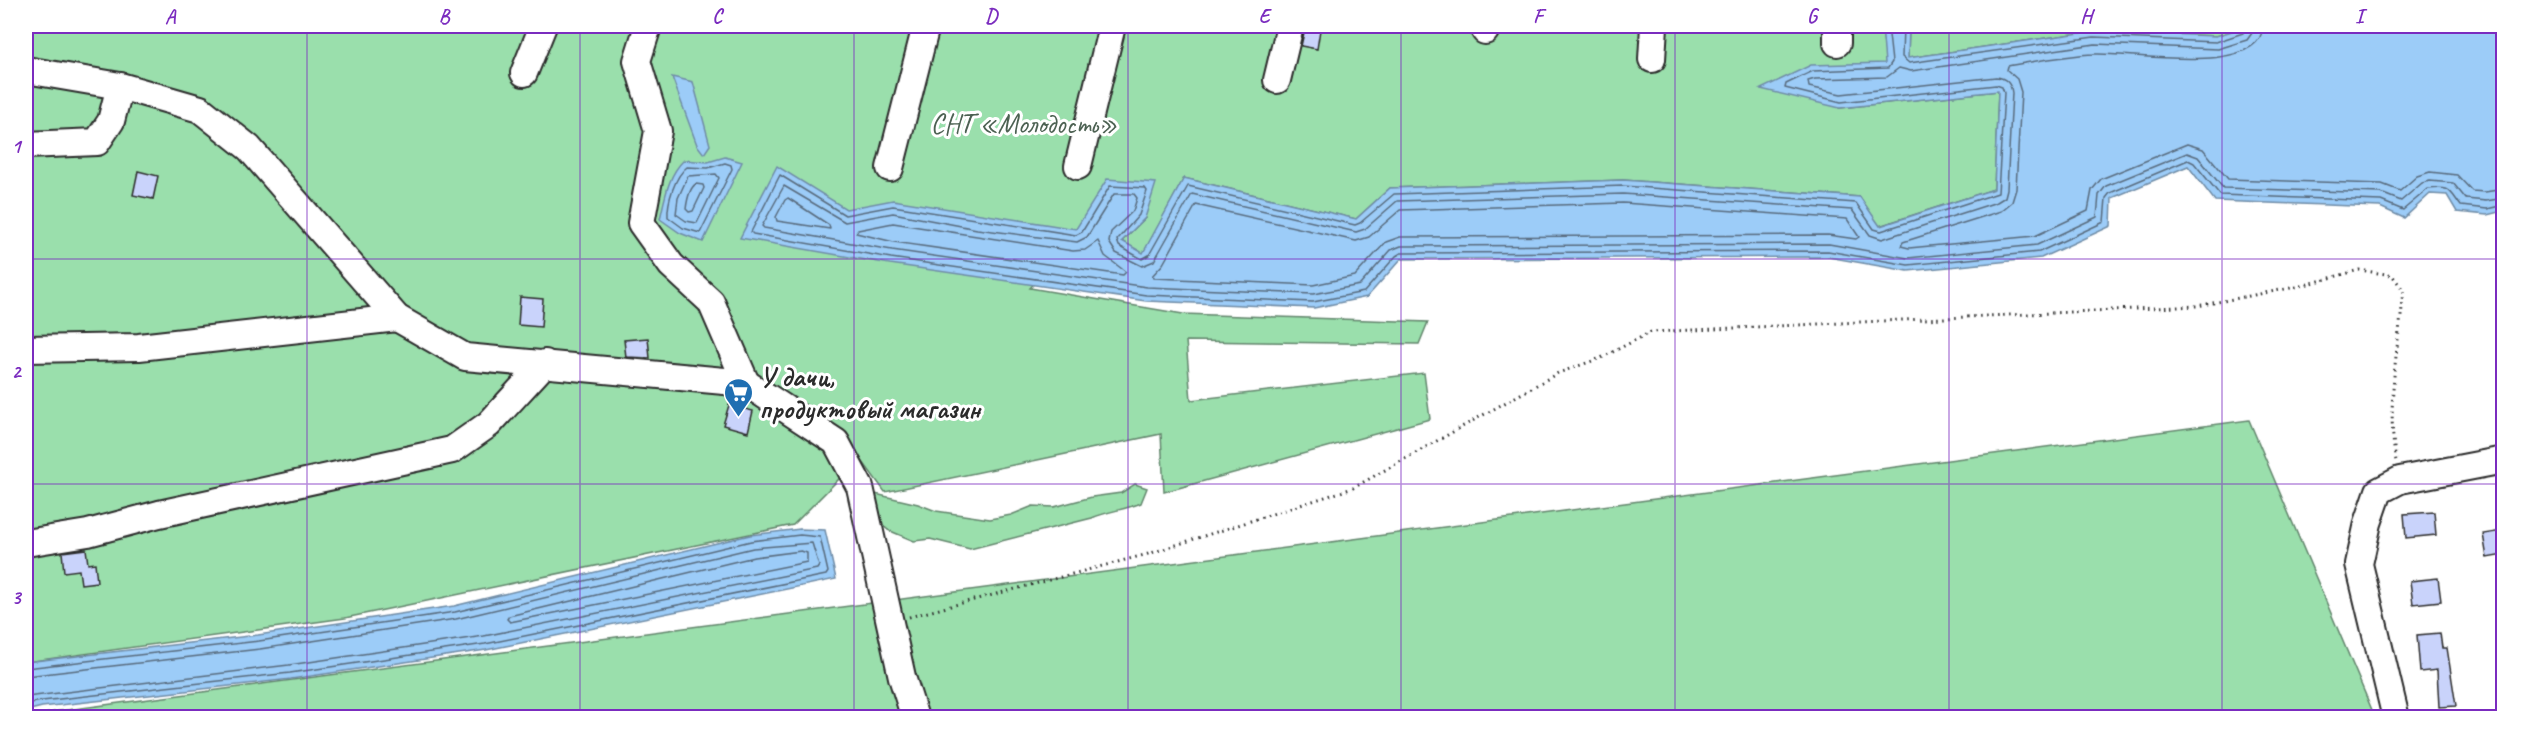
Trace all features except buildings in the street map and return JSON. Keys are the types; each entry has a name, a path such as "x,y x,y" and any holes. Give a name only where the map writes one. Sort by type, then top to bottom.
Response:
{"street":[{"path":"524,73 543,26"},
{"path":"648,26 637,61 658,132 641,223 670,265 711,302 746,383"},
{"path":"890,168 926,26"},
{"path":"1078,166 1112,26"},
{"path":"1277,80 1290,26"},
{"path":"1652,59 1654,26"},
{"path":"26,70 120,86 200,109 249,148 398,318 465,357 746,383 836,442 860,487 902,677 915,717"},
{"path":"26,145 97,142 111,121 120,86"},
{"path":"26,349 139,347 398,318"},
{"path":"26,543 88,533 159,514 452,450 489,424 545,363"},
{"path":"2396,717 2359,564 2368,523 2389,485 2504,460"}],"path":[{"path":"890,622 1148,554 1353,488 1558,373 1601,358 1651,332 2197,306 2301,286 2359,270 2391,274 2404,291 2389,485"}],"green space":[{"name":"СНТ «Молодость»","path":"26,26 1882,26 1886,63 1840,108 1998,91 1994,189 1879,226 1860,197 1623,180 1390,188 1356,219 1184,178 1143,254 1122,241 1145,218 1076,229 1057,260 1030,288 1183,314 1428,322 1419,344 1186,341 1191,400 1424,373 1430,419 1164,492 1161,434 885,492 860,458 793,525 345,618 26,662"},
{"path":"1909,26 2248,26 2217,36 2094,31 1908,58"},
{"path":"2249,420 2375,717 26,718 59,711"},
{"path":"1135,484 1147,488 1141,503 970,549 930,539 914,541 888,530 878,521 871,493 918,504 936,511 990,519 1011,515 1033,506 1054,507 1092,497 1121,493"}],"water":[{"path":"1882,26 1909,26 1908,58 2094,31 2216,36 2248,26 2503,26 2503,211 2487,215 2457,212 2447,195 2430,194 2404,218 2380,207 2215,201 2188,166 2112,198 2111,226 2041,258 1908,271 1828,257 1401,259 1367,297 1314,308 1146,301 890,264 740,238 777,166 846,209 893,200 1076,229 1107,179 1156,183 1145,218 1122,241 1143,253 1184,178 1356,219 1390,188 1623,180 1860,197 1880,226 1994,189 1998,91 1840,108 1761,89 1811,65 1885,63"},
{"path":"672,77 693,82 710,145 704,154 697,145"},
{"path":"725,157 742,162 703,242 680,233 660,219 671,180 684,160 708,162"},
{"path":"800,529 825,530 836,579 486,650 291,679 42,707 26,711 26,662 258,635 454,606 750,535"}],"place":[{"name":"У дачи, продуктовый магазин","path":"738,418"}]}
